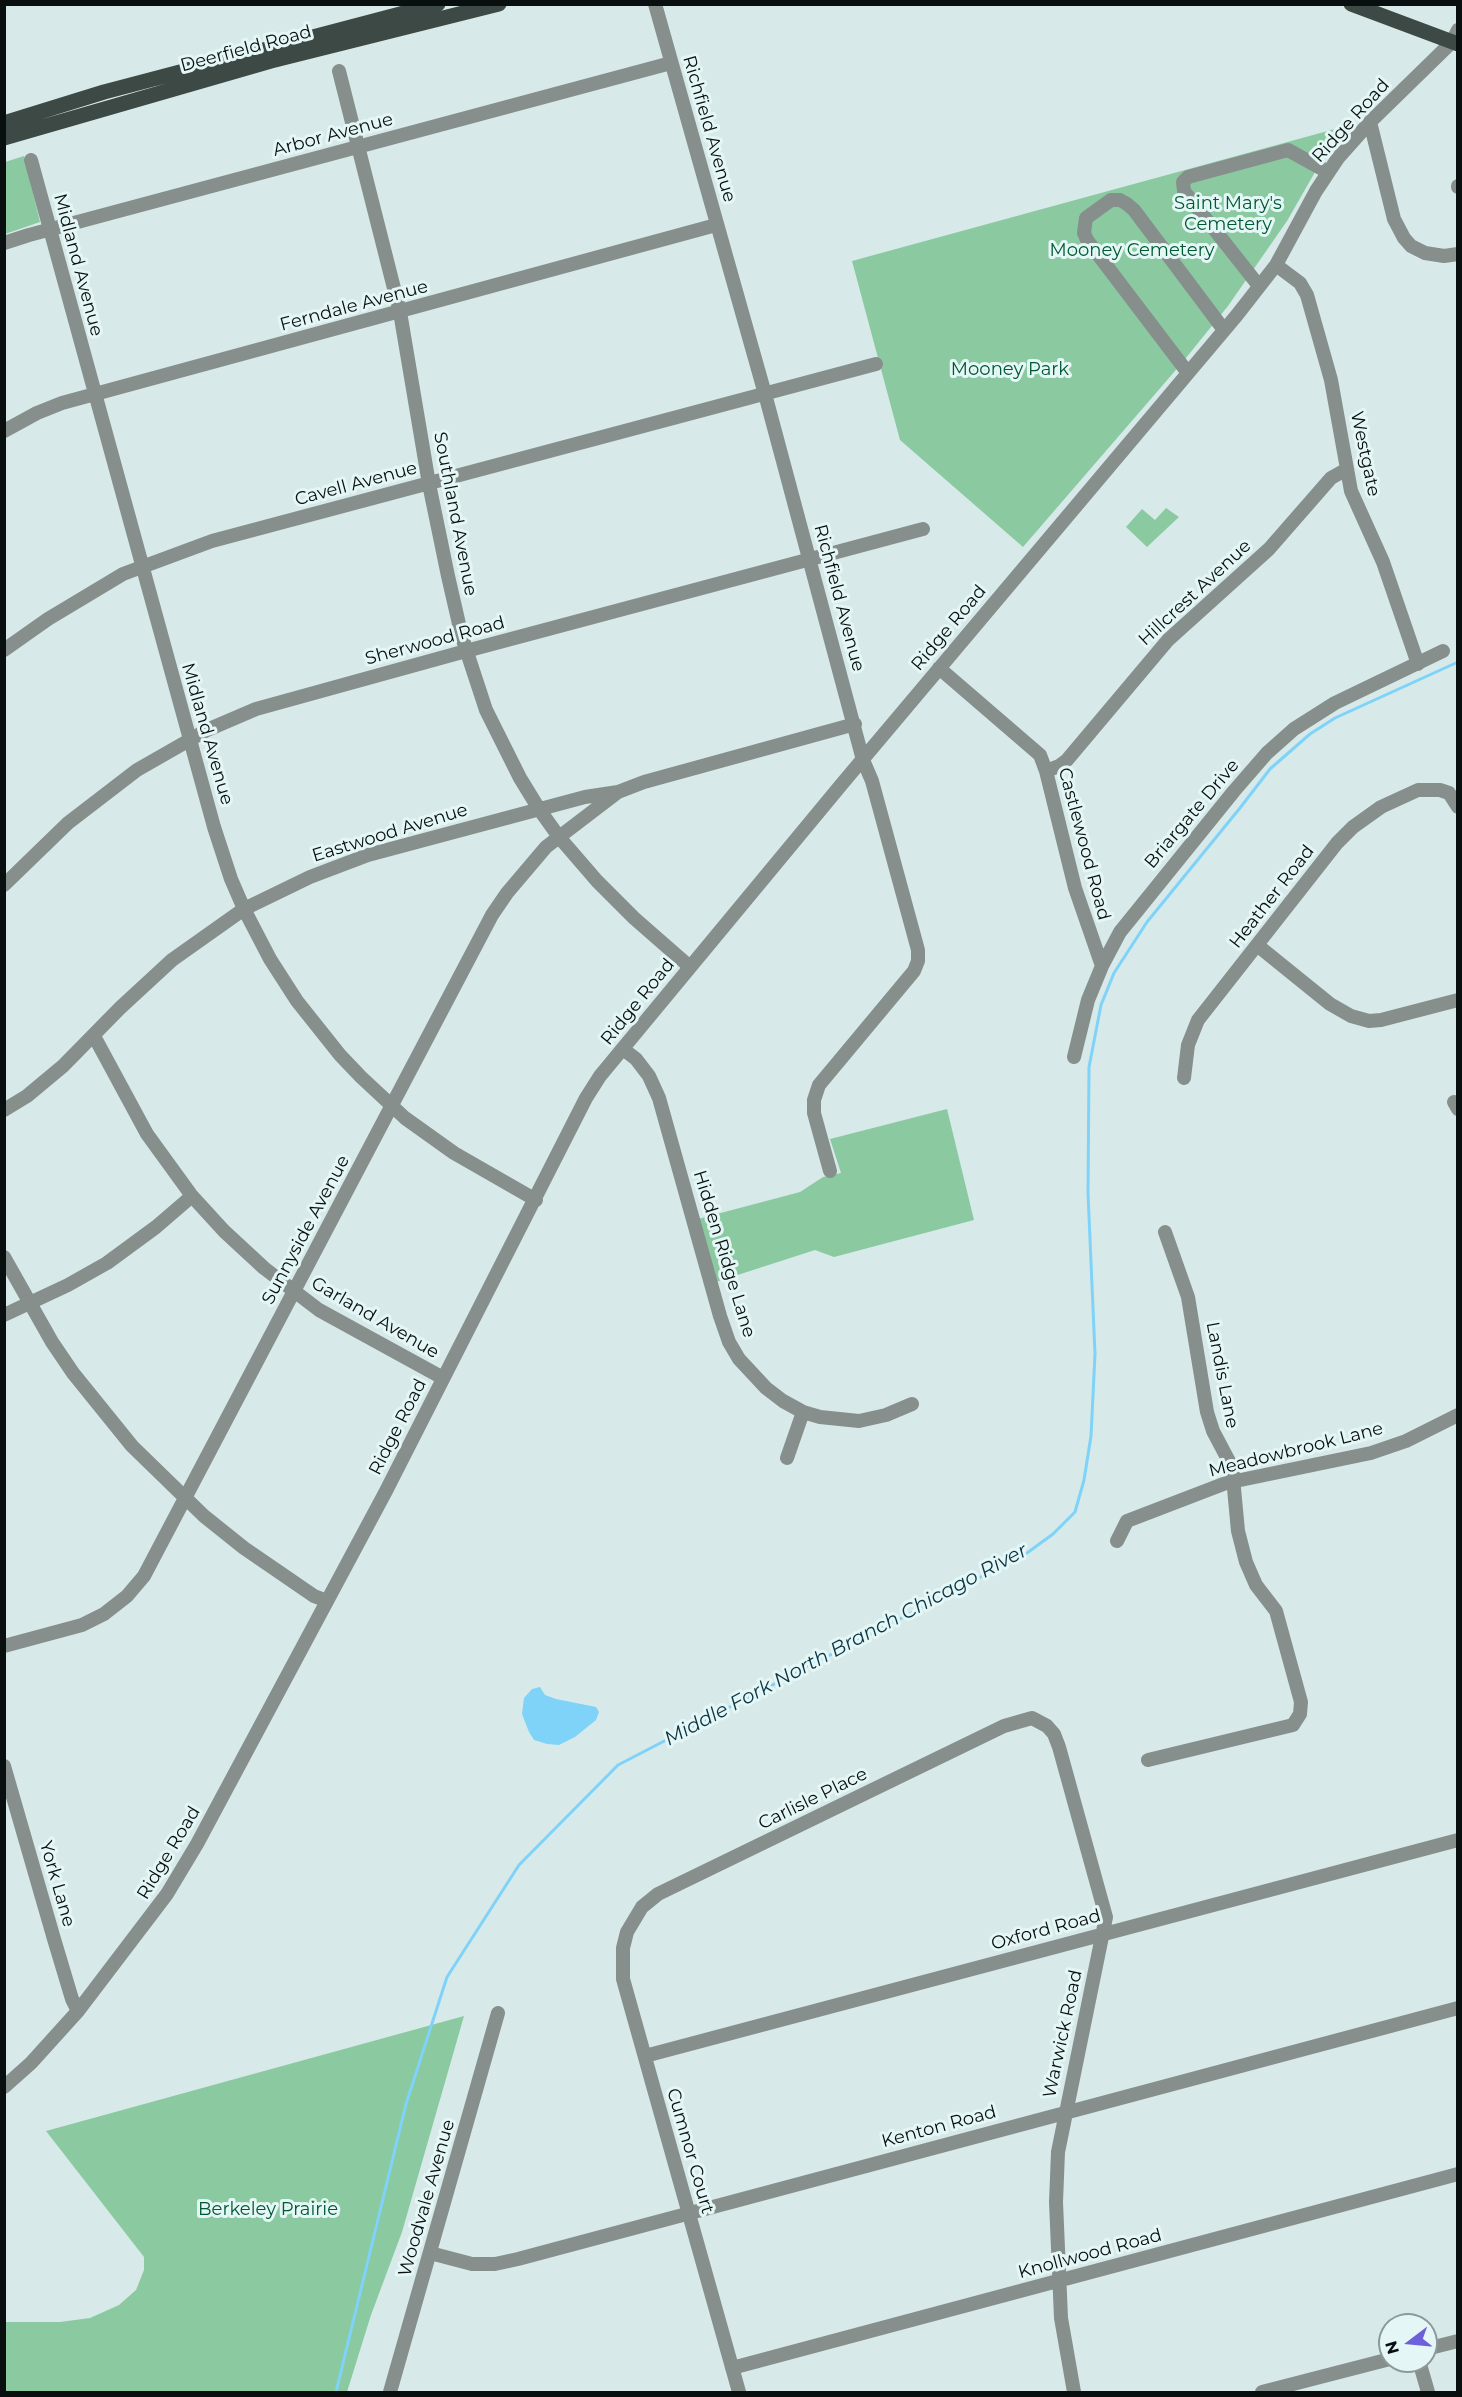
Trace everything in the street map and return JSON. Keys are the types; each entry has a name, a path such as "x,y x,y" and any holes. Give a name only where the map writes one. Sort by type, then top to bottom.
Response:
{"main road":[{"name":"Deerfield Road","path":"4,123 115,89 438,4"},
{"name":"Deerfield Road","path":"4,138 271,61 499,4"},
{"path":"1352,4 1456,39"}],"street":[{"name":"Richfield Avenue","path":"655,4 765,394 863,760 875,792 918,950 918,961 914,971 819,1085 814,1100 814,1113 830,1172"},
{"name":"Ridge Road","path":"4,2087 56,2038 167,1894 239,1768 536,1200 586,1098 600,1076 1224,330 1276,265 1328,172 1370,122 1456,39"},
{"name":"Arbor Avenue","path":"4,243 671,63"},
{"name":"Southland Avenue","path":"339,71 400,312 429,484 448,576 466,651 477,684 498,736 539,809 559,837 626,911 690,967"},
{"path":"1370,122 1394,219 1404,238 1411,246 1425,254 1444,256 1458,254"},
{"path":"1259,286 1184,190 1183,182 1188,177 1288,150 1328,172"},
{"name":"Midland Avenue","path":"31,160 190,739 218,837 244,909 270,959 297,1001 340,1055 391,1106 454,1153 536,1200"},
{"path":"1188,373 1087,240 1084,233 1086,218 1111,200 1127,204 1134,210 1224,330"},
{"name":"Ferndale Avenue","path":"4,431 37,413 95,394 716,225"},
{"name":"Westgate","path":"1276,265 1300,283 1307,295 1331,380 1355,501 1383,562 1418,664"},
{"name":"Cavell Avenue","path":"4,650 48,618 123,574 212,541 876,364"},
{"name":"Hillcrest Avenue","path":"1046,771 1059,766 1066,760 1168,640 1269,549 1331,478 1347,469"},
{"name":"Sherwood Road","path":"4,885 68,823 100,796 137,770 190,739 278,702 923,529"},
{"path":"1418,664 1443,651"},
{"name":"Briargate Drive","path":"1074,1057 1088,1000 1102,966 1120,932 1234,790 1267,753 1294,729 1335,703 1418,664"},
{"name":"Castlewood Road","path":"939,668 1040,755 1075,888 1102,966"},
{"name":"Eastwood Avenue","path":"4,1110 27,1096 63,1066 126,1001 172,960 244,909 310,877 369,855 585,797 618,792 644,782 855,724"},
{"name":"Heather Road","path":"1184,1078 1188,1045 1198,1020 1337,843 1353,827 1381,807 1418,790 1440,790 1449,793 1458,807"},
{"name":"Sunnyside Avenue","path":"4,1646 82,1625 115,1607 144,1576 492,915 527,868 546,847 618,792"},
{"path":"1257,945 1330,1004 1351,1017 1369,1021 1381,1020 1458,1000"},
{"name":"Garland Avenue","path":"94,1036 147,1134 192,1196 224,1231 293,1291 342,1323 443,1378"},
{"name":"Hidden Ridge Lane","path":"623,1049 636,1059 649,1076 659,1098 729,1342 739,1359 766,1388 803,1412 820,1417 859,1420 886,1415 912,1404"},
{"path":"4,1315 68,1285 125,1251 192,1196"},
{"name":"Landis Lane","path":"1148,1761 1293,1725 1300,1714 1299,1692 1276,1611 1256,1585 1246,1562 1236,1521 1232,1467 1220,1448 1210,1422 1188,1297 1166,1232"},
{"path":"4,1257 29,1304 73,1373 109,1420 140,1455 186,1499 244,1548 304,1590 327,1601"},
{"path":"787,1458 803,1412"},
{"name":"Meadowbrook Lane","path":"1117,1541 1127,1521 1234,1481 1371,1454 1406,1441 1458,1415"},
{"name":"Warwick Road","path":"1016,1721 1032,1718 1039,1720 1054,1734 1106,1917 1058,2152 1056,2202 1060,2318 1074,2392"},
{"name":"Carlisle Place","path":"634,1919 642,1907 658,1894 1016,1721"},
{"name":"York Lane","path":"4,1766 72,1999 78,2011"},
{"name":"Oxford Road","path":"645,2056 1458,1840"},
{"name":"Cumnor Court","path":"634,1919 623,1948 623,1979 739,2392"},
{"name":"Kenton Road","path":"430,2253 472,2264 495,2264 1458,2008"},
{"name":"Woodvale Avenue","path":"390,2392 498,2013"},
{"name":"Knollwood Road","path":"732,2368 1458,2174"},
{"path":"1438,2346 1458,2341"},
{"path":"1262,2392 1378,2362"},
{"path":"1422,2373 1428,2392"}],"green space":[{"name":"Mooney Park","path":"1335,129 1318,167 1287,221 1228,306 1023,547 900,440 852,261"},
{"path":"24,156 40,222 5,234 5,162"},
{"path":"1166,508 1179,517 1147,547 1126,527 1142,509 1155,520"},
{"path":"947,1109 974,1220 834,1257 815,1250 716,1282 698,1219 800,1192 823,1177 841,1173 830,1139"},
{"name":"Berkeley Prairie","path":"464,2016 402,2232 371,2315 347,2392 5,2392 5,2322 60,2322 90,2318 119,2305 136,2290 144,2270 144,2257 46,2131"}],"water":[{"path":"540,1687 545,1695 556,1699 596,1707 599,1712 596,1720 575,1737 559,1745 534,1740 522,1714 524,1698 532,1689"}],"waterway":[{"name":"Middle Fork North Branch Chicago River","path":"336,2392 406,2104 447,1977 519,1865 618,1765 1027,1553 1053,1534 1075,1512 1084,1480 1091,1436 1095,1354 1088,1193 1089,1067 1101,1005 1114,973 1147,922 1270,769 1310,734 1335,718 1458,662"}],"park label":[{"name":"Saint Mary's Cemetery","path":"1228,214"},
{"name":"Mooney Cemetery","path":"1132,251"}]}
